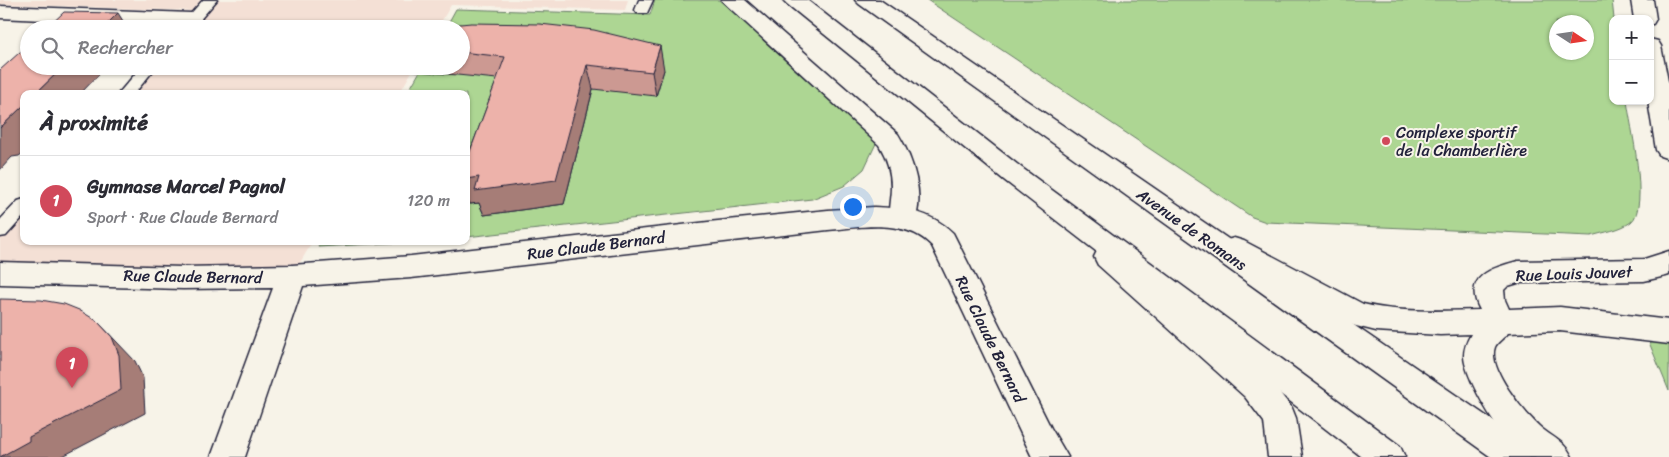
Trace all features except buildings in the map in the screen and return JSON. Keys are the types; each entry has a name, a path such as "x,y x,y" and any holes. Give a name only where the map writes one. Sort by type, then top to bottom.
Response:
{"street":[{"path":"732,0 889,140 899,156 904,175 902,219"},
{"path":"794,0 1012,174 1388,457"},
{"name":"Avenue de Romans","path":"866,0 1518,457"},
{"path":"1642,0 1644,15"},
{"path":"0,12 115,20"},
{"path":"1653,60 1669,150"},
{"path":"1012,174 1256,387 1280,418 1285,457"},
{"path":"1165,211 1356,314 1376,319 1440,323 1560,319 1669,332"},
{"name":"Rue Claude Bernard","path":"0,273 234,278 292,276 400,268 660,237 852,218 884,217 902,219 929,227 943,240 1038,438 1051,457"},
{"name":"Rue Louis Jouvet","path":"1501,321 1490,301 1489,286 1499,277 1518,272 1644,270 1666,265 1669,262"},
{"path":"228,457 292,276"},
{"path":"1501,321 1488,334 1480,348 1481,368 1504,408 1527,436 1555,457"}],"lane":[{"path":"192,20 210,0"},
{"path":"129,90 142,75"},
{"path":"0,231 20,209"}],"shaded area":[{"path":"0,0 628,0 625,10 451,5 442,20 185,20 193,11 0,4"},
{"path":"135,75 410,75 401,90 121,90"},
{"path":"20,200 20,245 311,245 292,276 0,273 0,222"}],"green space":[{"path":"655,0 725,0 879,137 864,169 844,186 812,199 470,237 470,90 409,90 418,75 470,75 470,20 450,20 456,9 650,15"},
{"name":"Complexe sportif de la Chamberlière","path":"927,0 1612,0 1614,15 1609,15 1609,105 1628,105 1639,183 1639,200 1636,213 1627,225 1591,236 1266,222 1252,217"},
{"path":"319,245 354,245 318,247"},
{"path":"1646,335 1669,338 1669,391"}],"place":[{"name":"Complexe sportif de la Chamberlière","path":"1386,141"},
{"name":"Gymnase Marcel Pagnol","path":"72,388"}]}
